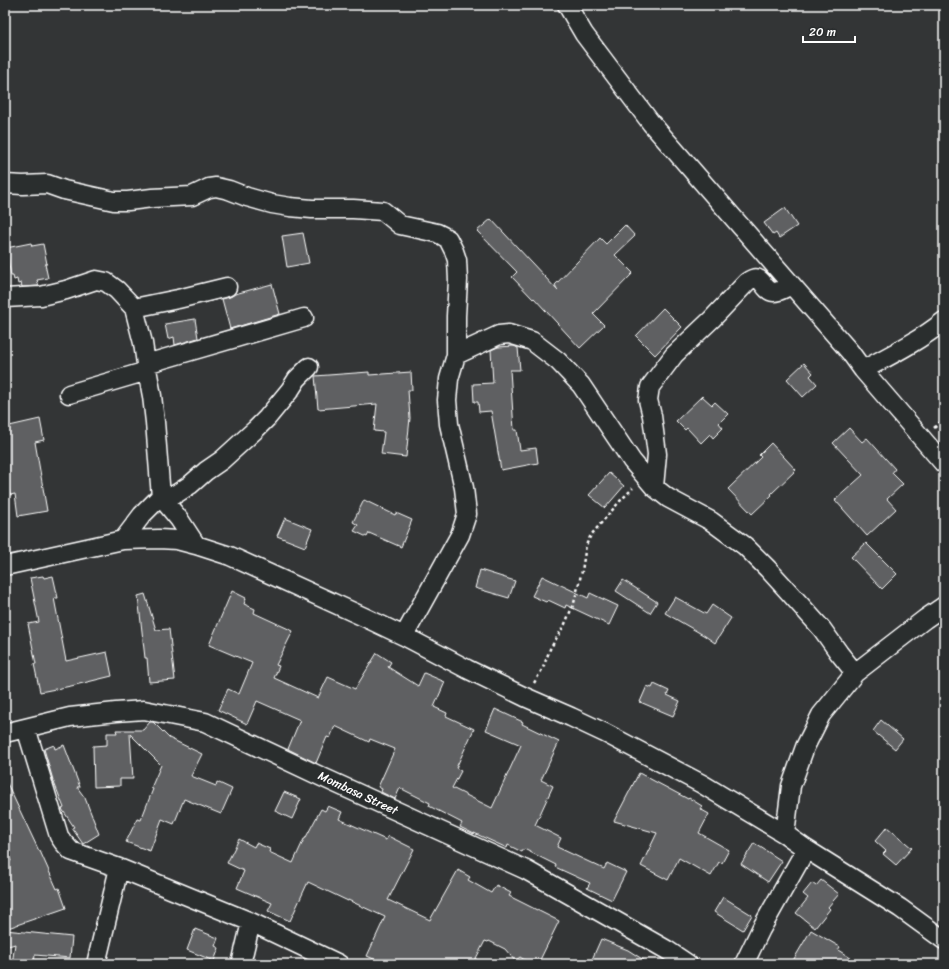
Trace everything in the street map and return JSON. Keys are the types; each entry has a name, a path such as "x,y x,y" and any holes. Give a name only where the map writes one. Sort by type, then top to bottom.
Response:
{"street":[{"path":"567,5 584,34 651,123 850,352 863,370 944,464"},
{"path":"5,184 47,184 64,190 114,201 128,202 152,198 192,196 209,188 216,187 272,204 290,207 383,211 400,225 437,233 448,239 457,260 458,280 456,355 449,379 447,400 449,424 464,488 467,514 460,535 404,636"},
{"path":"648,481 657,454 652,416 648,400 650,387 674,355 712,319 747,282 755,278 759,279 768,289 775,292 792,285"},
{"path":"5,298 41,296 66,290 96,280 106,282 117,290 134,308 143,343 146,368 152,396 161,497 179,519 196,545"},
{"path":"134,308 227,287"},
{"path":"69,394 304,318"},
{"path":"863,370 902,350 944,321"},
{"path":"456,355 499,335 509,334 532,341 558,361 581,385 632,461 648,481 668,498 711,521 745,546 768,569 822,629 855,673"},
{"path":"123,540 150,506 161,497 172,496 183,490 222,460 255,430 267,418 297,379 309,367"},
{"path":"5,566 123,540 177,540 230,556 364,617 404,636 466,669 605,733 702,784 785,834 806,849 900,908 944,940"},
{"path":"785,834 791,786 805,747 821,715 855,673 944,606"},
{"name":"Mombasa Street","path":"5,733 70,717 144,710 205,722 526,870 667,950 688,964"},
{"path":"26,728 59,836 72,851 251,922 339,964"},
{"path":"744,964 761,929 806,849"},
{"path":"96,964 118,868"},
{"path":"241,964 251,922"}],"path":[{"path":"525,697 543,668 550,649 574,603 582,571 586,544 591,535 620,501 637,484 648,481"}],"building":[{"path":"785,208 797,226 779,238 776,233 773,235 764,223"},
{"path":"491,219 558,291 555,285 600,238 606,244 625,225 635,236 615,255 633,273 593,314 604,325 580,348 534,298 533,299 512,277 517,272 477,231"},
{"path":"303,233 309,263 287,267 282,236"},
{"path":"31,243 32,246 43,244 48,278 37,280 39,286 22,287 21,283 18,284 17,279 14,280 13,276 11,276 6,248"},
{"path":"272,284 280,314 230,329 222,299"},
{"path":"663,308 682,327 655,355 636,336"},
{"path":"195,319 198,338 175,345 174,337 168,339 165,324"},
{"path":"514,346 518,348 520,370 510,370 514,430 517,430 520,450 536,448 538,463 501,470 491,411 479,412 478,402 474,402 473,384 493,383 491,350 498,347"},
{"path":"804,363 813,373 810,376 817,384 803,397 787,379"},
{"path":"369,372 369,375 411,372 412,390 408,390 410,418 406,457 381,454 384,432 374,431 377,404 318,409 315,376"},
{"path":"702,396 712,405 715,402 728,414 719,423 723,428 713,438 710,434 701,443 687,428 685,430 676,421"},
{"path":"40,419 44,440 35,442 47,511 18,516 15,494 10,495 5,474 5,427"},
{"path":"849,428 862,442 867,438 895,469 892,473 903,484 887,499 896,509 867,536 835,500 863,475 833,443"},
{"path":"771,443 796,470 752,514 728,489 761,457 759,455"},
{"path":"609,473 624,486 605,508 589,495"},
{"path":"364,500 395,515 396,513 412,520 401,547 369,533 367,537 354,531 358,525 353,522"},
{"path":"285,518 312,529 305,547 277,536"},
{"path":"866,543 897,574 882,589 851,557"},
{"path":"480,570 515,581 509,598 475,588"},
{"path":"43,576 44,578 53,576 58,598 54,598 66,661 107,652 112,676 40,692 28,624 39,622 30,578"},
{"path":"542,576 588,598 590,593 618,606 609,625 566,605 565,608 548,600 546,602 532,596"},
{"path":"623,580 657,602 650,613 616,591"},
{"path":"232,591 246,598 244,604 255,609 254,613 293,631 276,665 279,666 274,678 318,698 328,677 355,689 377,653 391,662 388,667 418,686 424,673 445,682 434,707 447,713 446,716 474,729 456,768 461,771 452,788 492,808 521,745 486,730 495,709 523,722 522,724 559,742 541,780 553,786 535,825 561,838 557,847 604,869 607,863 626,872 612,900 587,888 590,883 555,867 556,865 524,849 522,852 508,845 507,848 460,827 462,823 429,806 430,803 400,788 395,799 381,792 382,789 378,787 395,749 370,739 369,742 335,726 330,738 327,737 316,763 288,749 300,720 257,701 247,724 218,710 228,689 239,694 252,663 209,645"},
{"path":"145,594 156,630 169,629 175,680 149,682 138,596"},
{"path":"675,597 706,614 712,605 731,618 715,643 665,613"},
{"path":"654,684 669,691 667,695 680,701 673,716 640,702 647,686 652,688"},
{"path":"881,720 903,739 895,749 873,731"},
{"path":"150,722 153,722 169,738 202,754 191,776 216,786 217,782 232,789 221,814 184,799 174,824 162,819 150,851 126,842 137,819 141,820 153,789 151,788 161,765 130,734 133,779 120,779 120,786 94,787 93,746 107,745 107,733 117,733 116,730 143,730"},
{"path":"54,745 55,749 64,745 80,787 77,787 85,798 99,834 83,844 72,828 74,827 62,809 64,808 53,780 44,749"},
{"path":"639,773 688,799 689,798 702,806 700,809 709,814 699,833 729,850 722,863 719,862 711,876 679,858 668,880 641,866 657,833 614,821"},
{"path":"5,779 57,889 59,888 66,908 5,929 5,863 11,861 5,847"},
{"path":"284,792 301,799 292,819 275,811"},
{"path":"328,806 342,812 339,819 386,840 388,836 414,849 388,900 430,920 458,870 470,877 468,880 491,893 496,885 511,893 509,896 559,921 538,964 531,964 520,957 515,961 505,949 489,941 485,941 473,964 376,964 378,961 367,956 385,917 308,882 290,921 268,911 272,903 237,888 244,871 227,863 239,839 254,847 256,843 270,849 269,852 293,863 304,839 321,809 325,811"},
{"path":"887,827 912,848 896,865 883,854 886,851 875,841"},
{"path":"754,843 782,861 768,882 741,864"},
{"path":"821,880 839,894 828,907 830,909 815,928 796,913 808,898 803,894 812,883 816,886"},
{"path":"723,897 752,915 743,930 714,912"},
{"path":"195,929 218,938 215,946 219,948 214,961 187,950"},
{"path":"5,930 72,937 70,958 35,955 34,964 12,964 15,944 5,947"},
{"path":"811,930 840,947 838,950 860,964 791,964"},
{"path":"601,939 628,950 650,964 590,964"}]}
